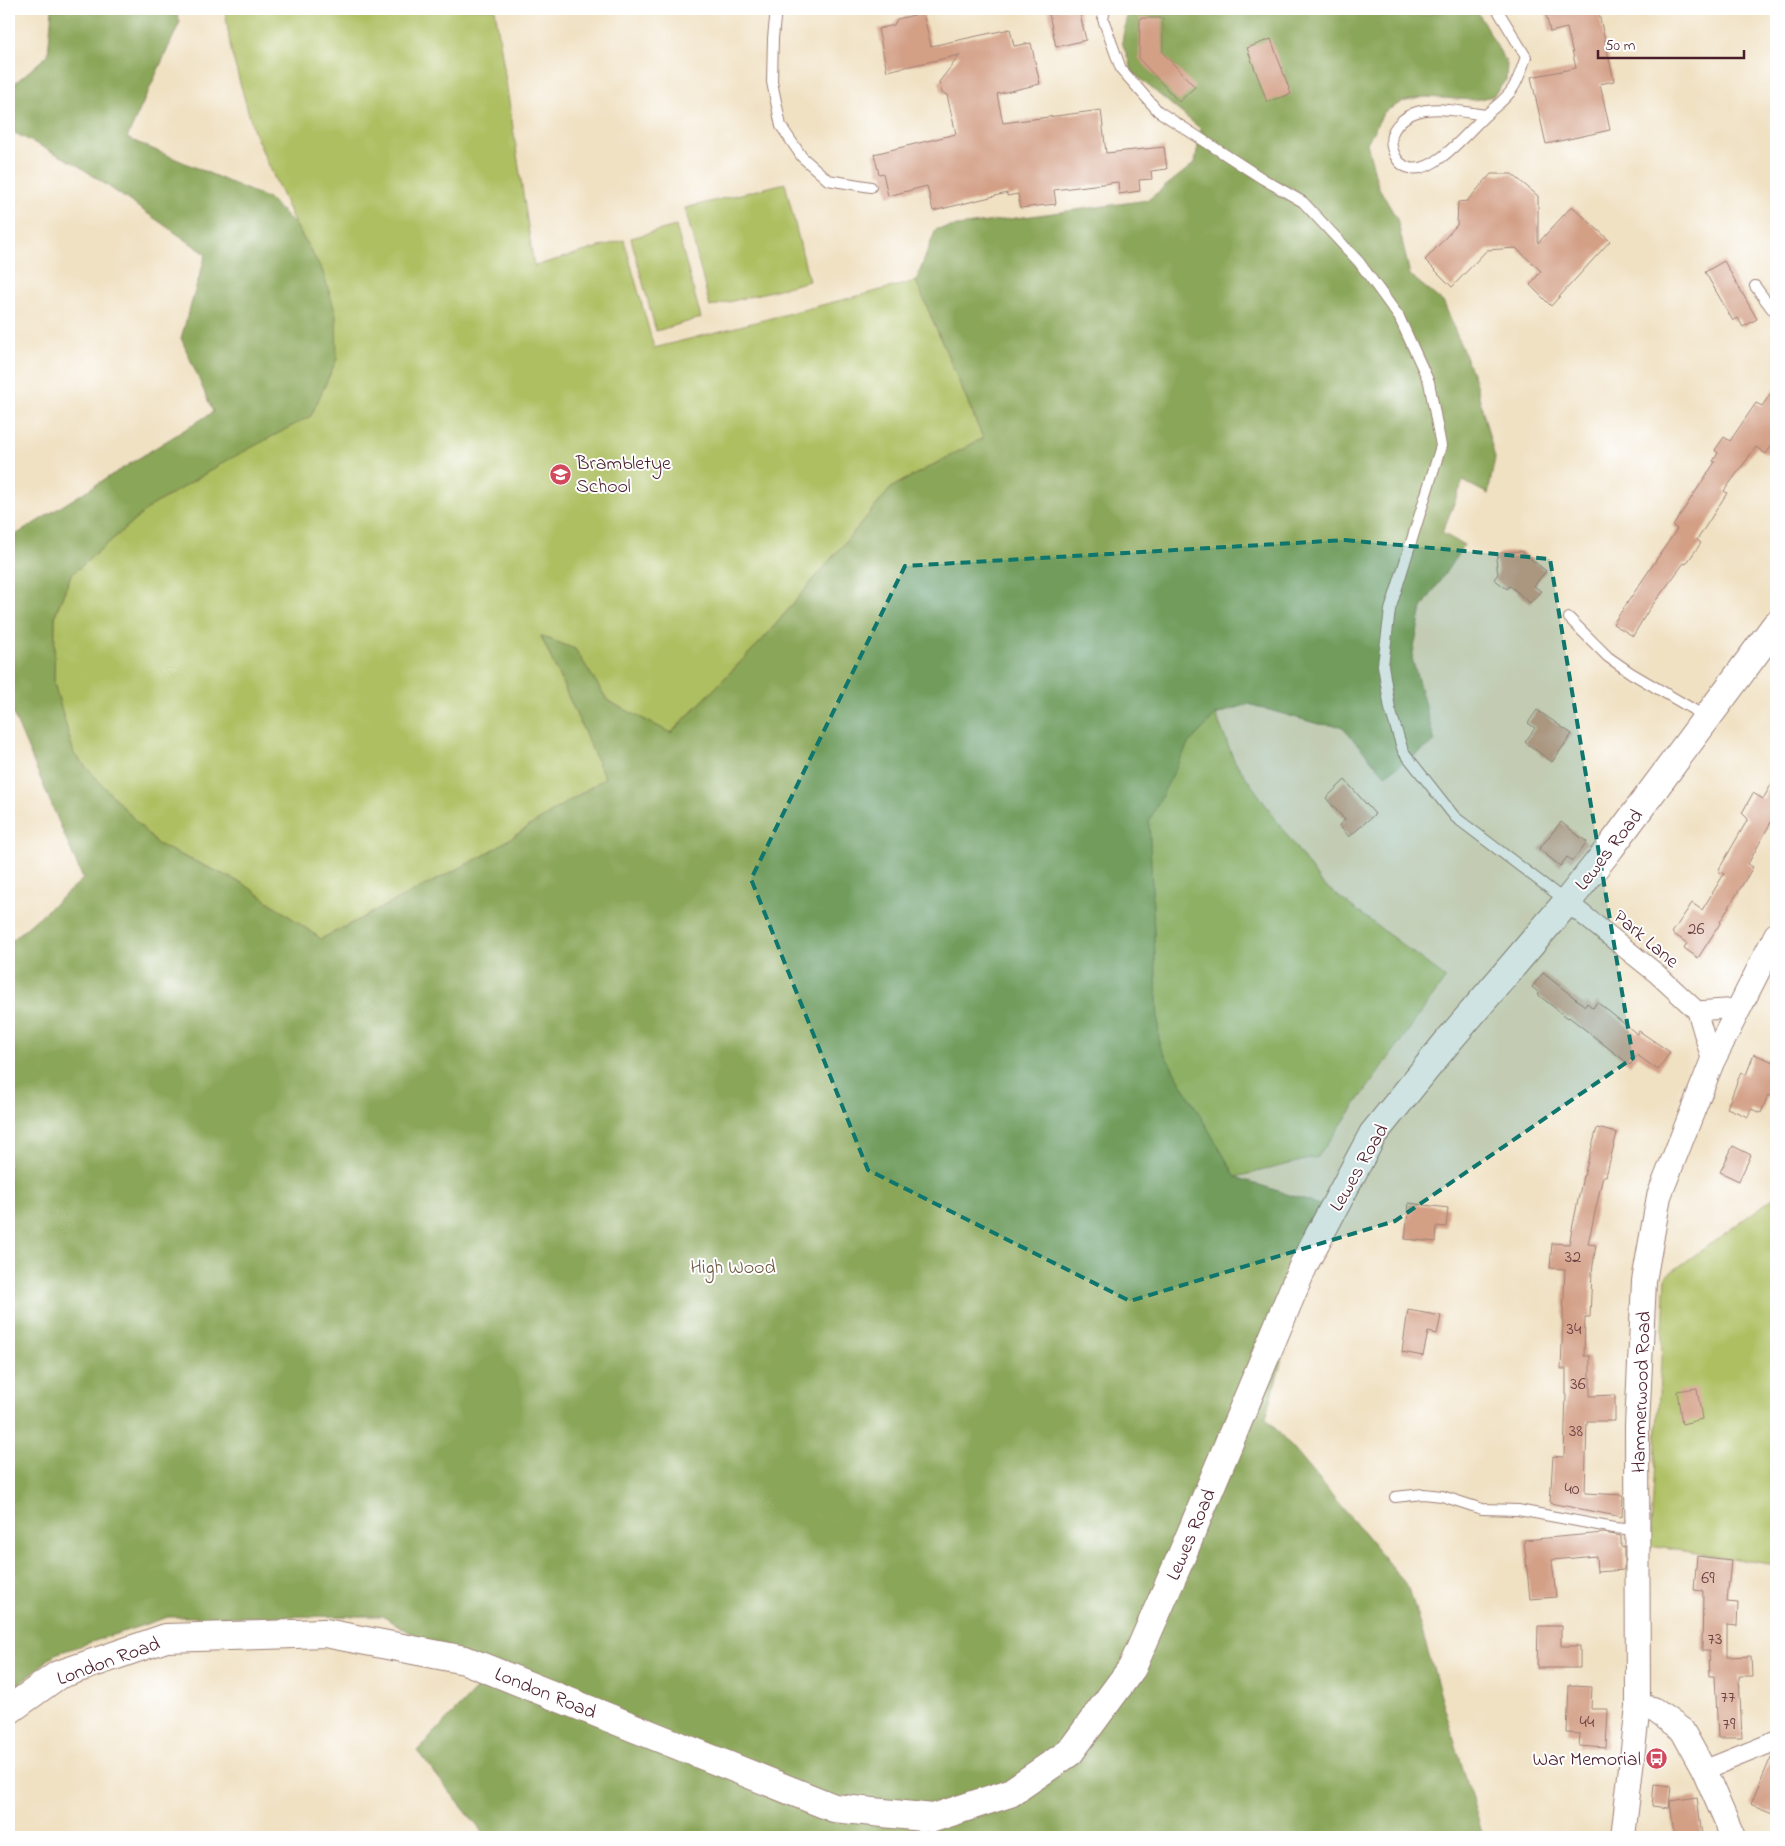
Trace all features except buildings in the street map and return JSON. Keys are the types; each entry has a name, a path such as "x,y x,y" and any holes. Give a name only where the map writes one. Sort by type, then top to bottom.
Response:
{"highway":[{"name":"Lewes Road","path":"1070,1752 1132,1668 1181,1557 1304,1264 1373,1134 1610,848 1776,625"},
{"name":"London Road","path":"9,1710 58,1675 166,1638 325,1634 466,1660 834,1808 933,1818 1010,1792 1070,1752"}],"street":[{"name":"Park Lane","path":"1567,902 1656,973 1697,1012"},
{"name":"Hammerwood Road","path":"1623,1837 1638,1706 1637,1426 1644,1281 1659,1196 1712,1062 1776,936"},
{"path":"1712,1062 1697,1012 1738,1008"},
{"path":"1638,1706 1653,1709 1682,1730 1704,1770 1732,1837"},
{"path":"1704,1770 1776,1741"}],"lane":[{"path":"776,9 772,82 781,126 802,157 828,180 871,187"},
{"path":"1098,9 1104,14 1121,69 1158,111 1263,179 1303,202 1359,262 1400,317 1429,382 1441,446 1390,610 1383,665 1390,709 1403,751 1455,817 1567,902"},
{"path":"1486,115 1442,109 1420,111 1412,114 1405,118 1394,131 1392,146 1395,156 1400,164 1408,168 1418,169 1426,166 1446,154 1500,104 1513,88 1526,57 1497,9"},
{"path":"1755,286 1772,309 1776,309"},
{"path":"1569,618 1608,657 1631,673 1707,717"},
{"path":"1395,1497 1423,1494 1442,1496 1482,1509 1518,1510 1614,1528 1638,1530"}],"highlighted area":[{"path":"1345,540 1550,559 1633,1058 1395,1221 1130,1301 868,1170 751,879 905,566"}],"green space":[{"name":"High Wood","path":"52,9 175,9 180,22 127,138 269,199 295,224 323,272 336,314 337,359 311,416 226,461 150,507 71,575 55,615 54,683 74,754 157,844 244,884 321,939 483,856 605,778 541,636 575,649 608,701 671,733 764,638 892,487 983,438 916,281 936,229 1148,200 1195,163 1201,129 1133,73 1122,42 1128,9 1416,9 1419,16 1451,9 1476,9 1507,64 1506,80 1493,96 1475,100 1424,97 1402,102 1384,112 1367,143 1378,186 1397,219 1410,275 1444,303 1475,381 1495,458 1488,494 1463,481 1442,533 1464,545 1422,608 1412,658 1435,742 1385,775 1341,726 1318,724 1248,704 1216,715 1188,744 1149,821 1159,1045 1236,1177 1323,1206 1266,1418 1409,1588 1483,1836 486,1837 417,1751 486,1679 383,1616 168,1617 55,1654 9,1693 9,943 83,879 9,704 9,539 213,412 181,338 206,254 76,164 9,130 9,81 15,83 48,55"},
{"path":"225,9 495,9 534,266 624,240 654,348 916,281 983,438 892,487 764,638 671,733 608,701 575,649 541,636 605,778 483,856 321,939 244,884 157,844 74,754 54,683 55,615 71,575 150,507 226,461 323,272 295,224 254,132 231,51"},
{"path":"785,183 809,281 710,307 685,208"},
{"path":"676,226 701,318 656,331 631,238"},
{"path":"1216,715 1234,760 1321,883 1446,978 1318,1157 1236,1177 1159,1045 1149,821 1188,744"},
{"path":"1776,1196 1776,1565 1650,1546 1666,1276"}],"place":[{"name":"Brambletye School","path":"560,474"},
{"name":"War Memorial","path":"1657,1758"}]}
